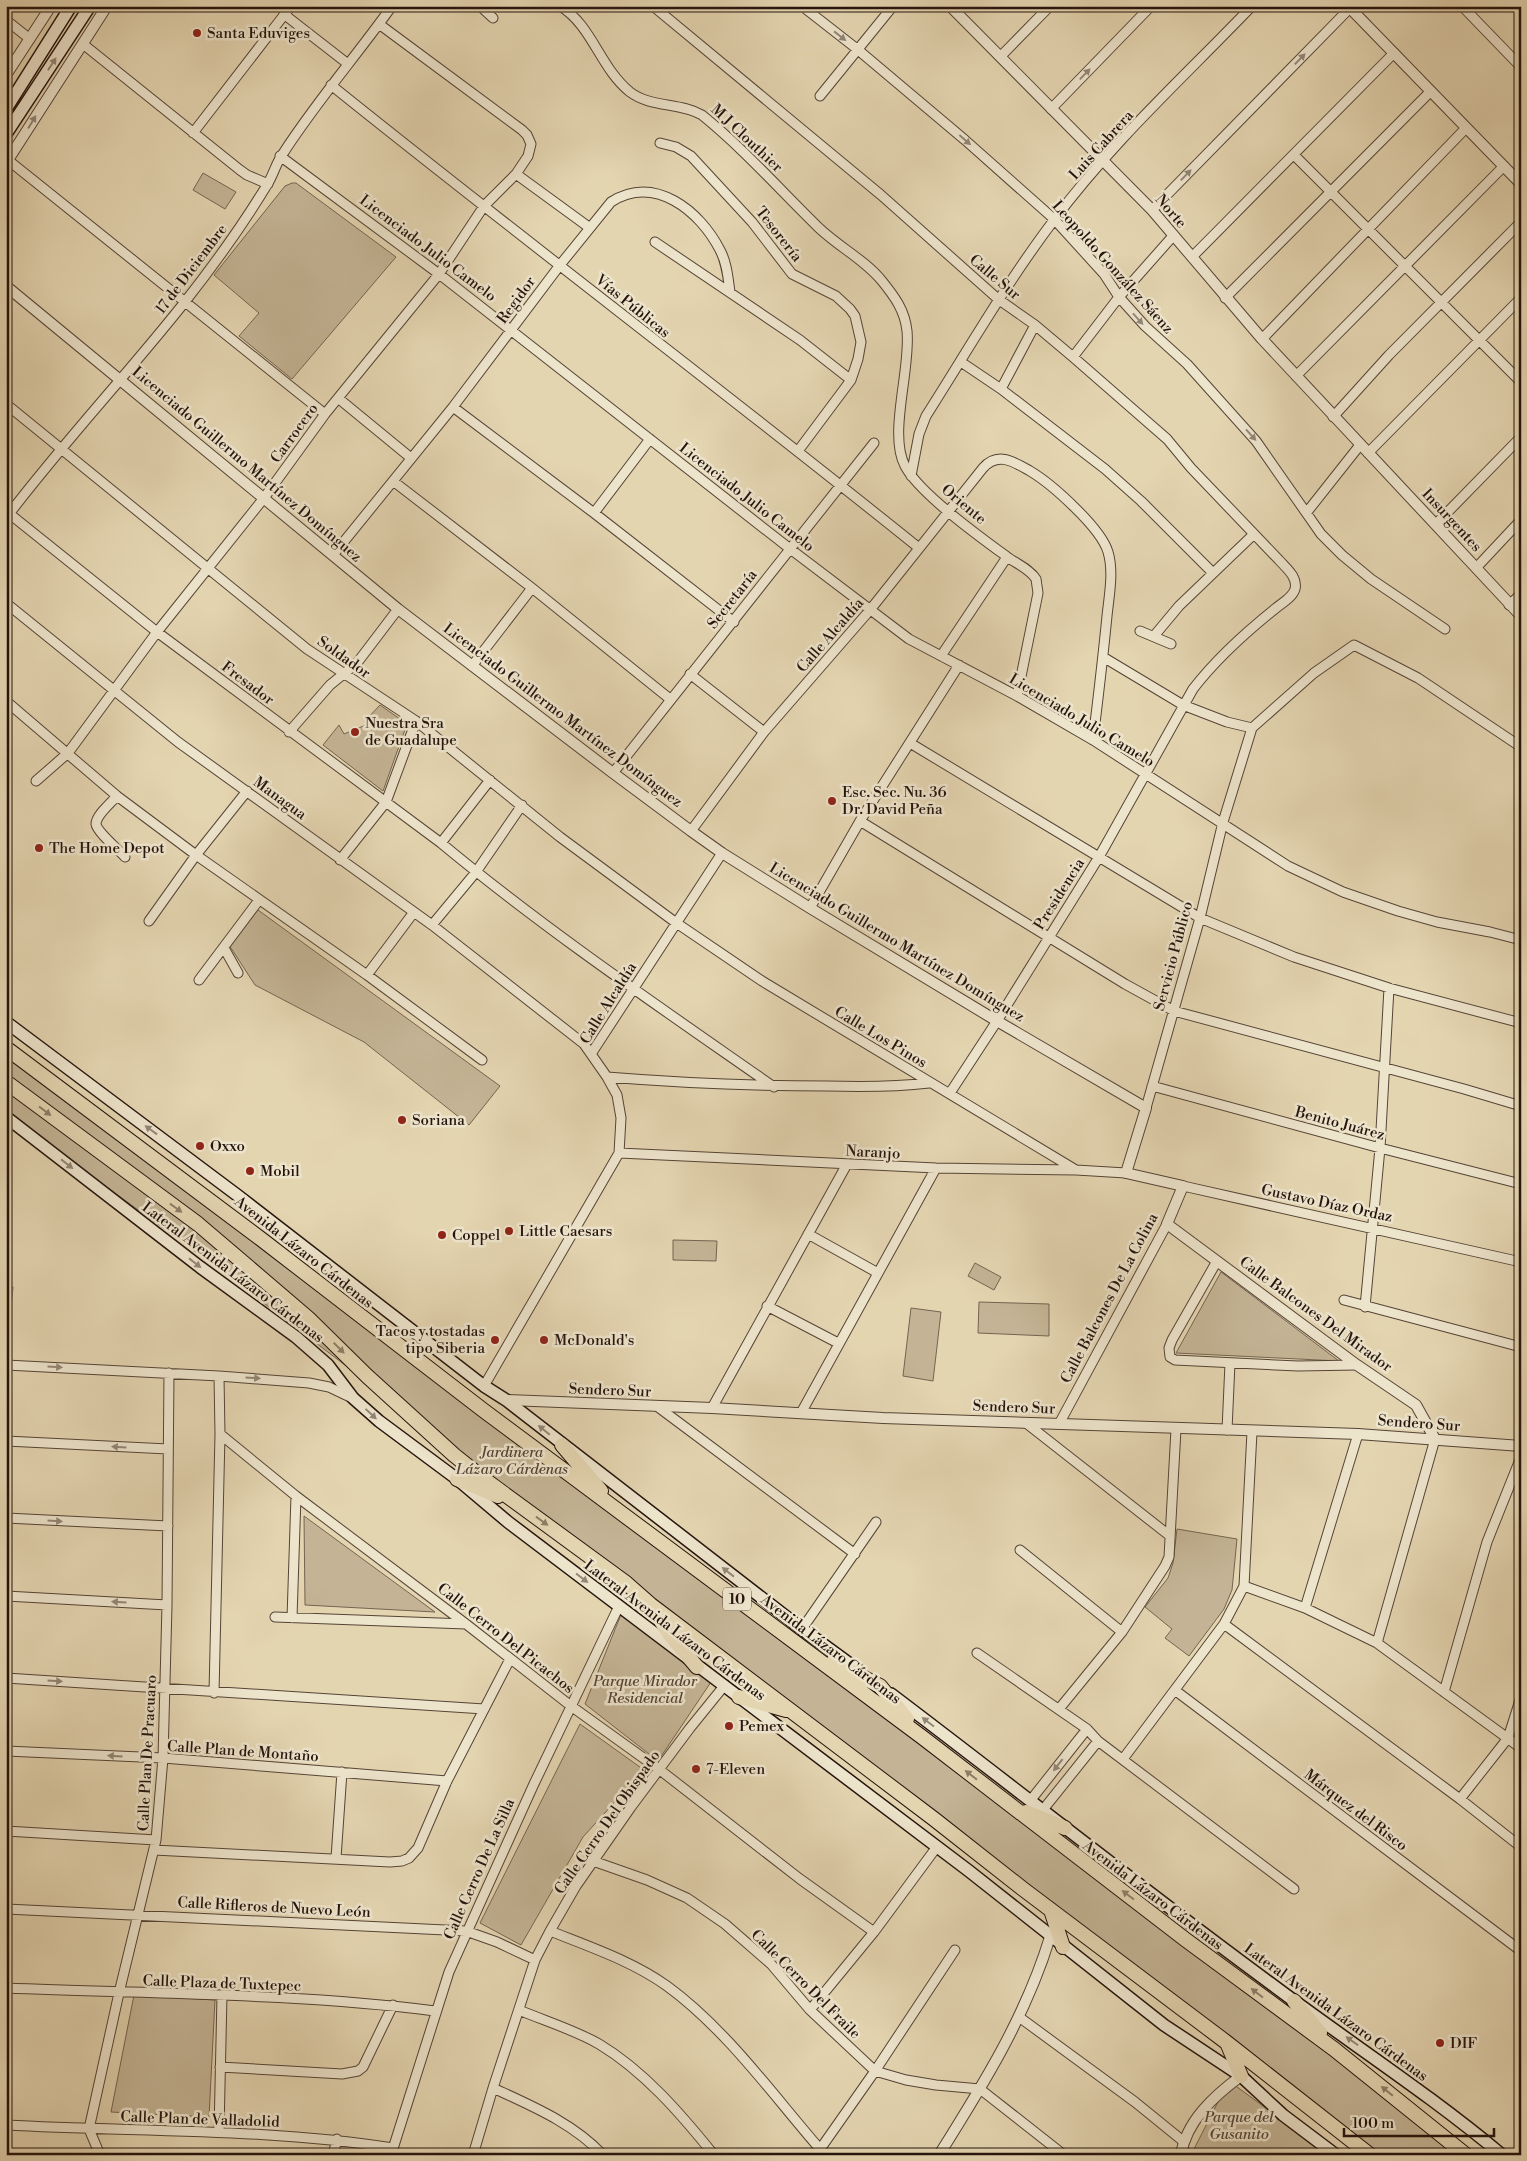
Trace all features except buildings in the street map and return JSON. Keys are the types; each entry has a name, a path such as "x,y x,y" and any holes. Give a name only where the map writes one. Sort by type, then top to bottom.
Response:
{"highway":[{"name":"Avenida Lázaro Cárdenas","path":"6,1048 261,1239 483,1410 922,1737 1252,1990 1334,2048 1466,2155"},
{"path":"6,1082 198,1224 308,1318 430,1434 484,1479 626,1583 651,1605 1226,2042 1370,2155"},
{"path":"562,1445 616,1509"},
{"path":"457,1478 522,1507"},
{"path":"651,1605 670,1635 698,1667"},
{"path":"801,1647 880,1686 922,1737"},
{"path":"739,1698 794,1712"},
{"path":"995,1794 1009,1804 1065,1828"},
{"path":"1051,1910 1064,1947"},
{"path":"1294,2000 1334,2048"},
{"path":"1226,2042 1241,2076"}],"main road":[{"path":"6,108 71,6"},
{"path":"6,134 90,6"},
{"name":"Lateral Avenida Lázaro Cárdenas","path":"6,1022 237,1195 484,1386 506,1400 562,1445 1042,1811 1294,2000 1383,2063 1502,2155"},
{"name":"Lateral Avenida Lázaro Cárdenas","path":"6,1117 200,1267 296,1337 328,1365 353,1398 392,1432 457,1478 508,1522 936,1848 1164,2025 1241,2076 1283,2115 1336,2155"}],"street":[{"path":"6,75 10,63 30,40 52,6"},
{"path":"108,6 7,162 325,414"},
{"path":"193,133 291,6"},
{"name":"17 de Diciembre","path":"7,515 61,448 122,379 185,302 268,184 280,156 331,85 392,6"},
{"path":"480,6 493,18"},
{"name":"M J Clouthier","path":"560,6 573,15 604,64 630,92 647,101 691,109 702,115 820,228 875,274 894,298 904,316"},
{"name":"Calle Sur","path":"653,6 881,195 998,299 1035,325 1073,357 1167,440 1291,573 1295,581 1295,590"},
{"name":"Leopoldo González Sáenz","path":"802,6 857,49 1054,219 1104,274 1119,297 1145,326 1203,380 1256,441 1321,534 1342,555 1371,579 1445,629"},
{"path":"820,96 893,6"},
{"name":"Norte","path":"950,6 1152,210 1262,340 1360,445"},
{"path":"1001,56 1050,6"},
{"path":"1051,109 1151,6"},
{"name":"Luis Cabrera","path":"912,476 923,423 998,299 1054,219 1102,161 1252,6"},
{"path":"1462,6 1521,67"},
{"path":"1152,210 1349,7 1521,184"},
{"path":"285,15 348,64"},
{"path":"6,20 30,40"},
{"name":"Carrocero","path":"36,781 68,753 157,632 264,498 325,414 440,274 484,206 516,174 528,156 531,144 527,135 522,130 379,24"},
{"path":"83,44 247,175 268,184"},
{"path":"1192,257 1394,53"},
{"name":"Vías Públicas","path":"331,85 919,548"},
{"path":"1225,298 1331,194 1430,92"},
{"path":"1262,340 1466,128"},
{"name":"Tesorería","path":"660,143 676,147 691,156 752,222 792,274 836,296 850,309 860,332 861,342 851,380 798,451"},
{"path":"1294,155 1331,194 1519,377"},
{"name":"Licenciado Julio Camelo","path":"280,156 440,274 789,548 909,639 1016,696 1093,740 1144,774 1223,822 1288,866 1343,892 1398,911 1437,922 1521,940"},
{"path":"1296,376 1504,166"},
{"path":"516,174 590,228"},
{"name":"Regidor","path":"332,555 454,407 560,265 611,202 619,197 636,192 662,194 677,202 692,214 714,241 724,261 730,292"},
{"path":"1333,417 1389,355 1521,222"},
{"path":"1073,357 1119,297 1173,236"},
{"path":"655,242 800,340 851,380"},
{"name":"Licenciado Guillermo Martínez Domínguez","path":"6,286 122,379 398,609 613,773 722,853 997,1021 1146,1108"},
{"path":"1368,453 1521,298"},
{"name":"Oriente","path":"904,316 908,345 901,415 900,446 902,460 912,476 950,512 1007,557 1034,575 1038,583 1036,603 1016,696"},
{"path":"1001,389 1035,325"},
{"path":"960,362 1001,389 1120,481 1212,572"},
{"path":"338,398 411,458"},
{"name":"Soldador","path":"6,404 308,649 416,721 560,837 675,922"},
{"path":"454,407 594,512 734,622"},
{"path":"1436,524 1521,437"},
{"path":"594,512 650,439"},
{"name":"Secretaría","path":"613,773 690,674 734,622 789,548 874,442"},
{"path":"1307,512 1360,445"},
{"name":"Insurgentes","path":"1360,445 1521,616"},
{"name":"Calle Alcaldía","path":"692,831 764,732 870,610 950,512 983,468 992,460 1000,458 1010,460 1036,475 1071,506 1103,539 1108,552 1110,574 1103,658"},
{"path":"393,481 532,588 670,699"},
{"name":"Fresador","path":"7,515 157,632 289,732 441,843 476,872 633,989 774,1087"},
{"path":"1476,568 1521,520"},
{"path":"1154,636 1212,572 1254,534"},
{"path":"940,656 1007,557"},
{"path":"472,666 532,588"},
{"name":"Presidencia","path":"950,1093 1099,857 1193,689 1212,666 1295,590"},
{"path":"1509,605 1521,594"},
{"name":"Managua","path":"6,603 198,757 247,790 340,860 432,925 584,1044 591,1054"},
{"path":"289,732 330,685 357,663 398,609"},
{"path":"1140,630 1171,644"},
{"path":"1093,740 1103,658 1183,704 1226,722 1252,728 1314,673 1354,645 1418,678 1464,707 1521,747"},
{"path":"810,908 860,821 959,665"},
{"path":"690,674 764,732"},
{"path":"8,706 68,753 117,796 196,855 482,1060"},
{"path":"340,860 386,802 416,721"},
{"name":"Servicio Público","path":"1126,1173 1200,918 1223,822 1243,759 1245,745 1252,728"},
{"path":"910,743 1200,918 1294,957 1389,988 1521,1023"},
{"path":"441,843 490,780"},
{"path":"148,921 247,790"},
{"path":"117,796 98,818 96,824 99,830 125,857"},
{"path":"432,925 476,872 522,805"},
{"path":"860,821 1125,984 1174,1011 1521,1106"},
{"name":"Calle Alcaldía","path":"484,1386 619,1153 621,1135 617,1096 591,1054 675,922 722,853"},
{"path":"199,980 259,900"},
{"path":"367,976 414,912"},
{"name":"Calle Los Pinos","path":"675,922 762,981 1076,1170"},
{"path":"224,948 238,974"},
{"path":"1365,1307 1371,1227 1380,1148 1389,988"},
{"path":"607,1077 703,1085 774,1087 866,1088 929,1083"},
{"name":"Benito Juárez","path":"1152,1086 1521,1184"},
{"name":"Naranjo","path":"619,1153 936,1168 1076,1170 1126,1173"},
{"path":"712,1408 848,1164"},
{"path":"801,1413 936,1168"},
{"name":"Gustavo Díaz Ordaz","path":"1126,1173 1521,1262"},
{"name":"Calle Balcones De La Colina","path":"1059,1424 1167,1224 1183,1186"},
{"name":"Calle Balcones Del Mirador","path":"1167,1224 1357,1365 1416,1405 1435,1439"},
{"path":"808,1234 878,1273"},
{"path":"1218,1260 1172,1340 1169,1352 1170,1357 1175,1360 1230,1363 1357,1365"},
{"path":"1344,1300 1521,1347"},
{"path":"768,1306 838,1344"},
{"path":"1227,1430 1230,1363"},
{"path":"6,1364 219,1376 320,1384 353,1398"},
{"name":"Calle Plan De Pracuaro","path":"89,2129 119,1992 156,1840 163,1758 167,1605 169,1373"},
{"path":"214,1693 220,1434 219,1376"},
{"name":"Sendero Sur","path":"506,1400 712,1408 883,1418 1252,1432 1358,1434 1521,1446"},
{"path":"658,1407 855,1554"},
{"path":"1026,1423 1170,1536"},
{"path":"1059,1709 1122,1632 1162,1574 1169,1557 1176,1429"},
{"path":"1122,1759 1224,1624 1244,1586 1252,1432"},
{"name":"Calle Cerro Del Picachos","path":"220,1434 296,1496 571,1706 660,1770 800,1879 874,1932"},
{"path":"1306,1608 1358,1434"},
{"path":"1377,1644 1435,1439"},
{"path":"6,1441 168,1449"},
{"path":"1444,1692 1487,1542 1521,1457"},
{"path":"292,1618 296,1496"},
{"path":"6,1518 168,1526"},
{"path":"802,1629 876,1522"},
{"path":"1020,1550 1122,1632"},
{"path":"1244,1586 1306,1608 1377,1644 1521,1748"},
{"path":"6,1596 167,1605"},
{"name":"Calle Cerro De La Silla","path":"392,2151 435,2011 466,1931 619,1606"},
{"path":"275,1617 466,1624"},
{"path":"1224,1624 1460,1799 1521,1847"},
{"path":"977,1653 1086,1729 1122,1759 1294,1889"},
{"path":"154,1850 402,1862 414,1854 421,1841 447,1781 510,1659"},
{"path":"6,1678 214,1693 484,1709"},
{"name":"Calle Cerro Del Obispado","path":"474,2155 493,2088 535,1960 550,1931 593,1861 690,1728 724,1686"},
{"name":"Márquez del Risco","path":"1176,1690 1521,1951"},
{"path":"1460,1799 1508,1738 1521,1697"},
{"path":"1030,1801 1086,1729"},
{"path":"1042,1811 1098,1740"},
{"name":"Calle Plan de Montaño","path":"6,1751 163,1758 447,1781"},
{"path":"336,1858 342,1772"},
{"path":"6,1831 156,1840"},
{"path":"810,2010 874,1932 936,1848"},
{"name":"Calle Cerro Del Fraile","path":"593,1861 647,1880 686,1898 725,1924 770,1964 810,2010 875,2070 906,2080 980,2089"},
{"name":"Calle Rifleros de Nuevo León","path":"6,1909 466,1931 497,1942 535,1960"},
{"path":"550,1931 628,1962 667,1986 696,2011 734,2050 818,2152 954,1950"},
{"path":"939,2155 980,2089 1019,2017 1033,1988 1050,1937"},
{"name":"Calle Plaza de Tuxtepec","path":"6,1988 222,1995 392,2005 435,2011"},
{"path":"218,2132 222,1995"},
{"path":"220,2067 342,2074 358,2070 368,2060 392,2005"},
{"path":"519,2010 598,2043 617,2056 657,2090 714,2155"},
{"path":"1019,2017 1136,2102 1183,2141"},
{"path":"1181,2155 1183,2141 1217,2094 1241,2076"},
{"path":"493,2088 551,2115 574,2130 602,2155"},
{"path":"980,2089 1064,2155"},
{"name":"Calle Plan de Valladolid","path":"6,2125 218,2132 337,2139 392,2151"},
{"path":"89,2129 100,2155"},
{"path":"333,2155 337,2139"}],"green space":[{"path":"203,173 236,192 225,209 193,190"},
{"path":"296,183 396,257 292,379 239,336 259,313 214,275 285,186"},
{"path":"380,705 407,724 383,791 323,745 339,725 344,734 366,725 365,721"},
{"path":"258,910 500,1086 469,1125 364,1042 255,985 229,945"},
{"name":"Jardinera Lázaro Cárdenas","path":"6,1046 1462,2155 1379,2155 210,1262 32,1133 6,1112"},
{"path":"673,1240 717,1241 716,1261 673,1260"},
{"path":"975,1263 1001,1277 994,1290 968,1276"},
{"path":"1221,1272 1339,1361 1176,1353"},
{"path":"6,1287 13,1287 7,1351 6,1351"},
{"path":"979,1302 1049,1304 1049,1336 978,1333"},
{"path":"911,1308 941,1312 933,1381 903,1376"},
{"path":"304,1516 435,1612 305,1605"},
{"path":"1177,1529 1237,1539 1232,1590 1224,1609 1189,1656 1165,1638 1172,1629 1145,1607 1168,1578 1173,1563"},
{"name":"Parque Mirador Residencial","path":"622,1612 711,1682 658,1761 585,1704"},
{"path":"580,1724 644,1770 583,1837 521,1945 480,1923"},
{"path":"134,1995 215,2000 209,2117 111,2112"},
{"name":"Parque del Gusanito","path":"1233,2084 1330,2155 1194,2155 1195,2147 1221,2096"}],"place":[{"name":"Santa Eduviges","path":"197,33"},
{"name":"Nuestra Sra de Guadalupe","path":"355,732"},
{"name":"Esc. Sec. Nu. 36 Dr. David Peña","path":"832,801"},
{"name":"The Home Depot","path":"39,848"},
{"name":"Soriana","path":"402,1120"},
{"name":"Oxxo","path":"200,1146"},
{"name":"Mobil","path":"250,1171"},
{"name":"Little Caesars","path":"509,1231"},
{"name":"Coppel","path":"442,1235"},
{"name":"Tacos y tostadas tipo Siberia","path":"495,1340"},
{"name":"McDonald's","path":"544,1340"},
{"name":"Pemex","path":"729,1726"},
{"name":"7-Eleven","path":"696,1769"},
{"name":"DIF","path":"1440,2043"}]}
